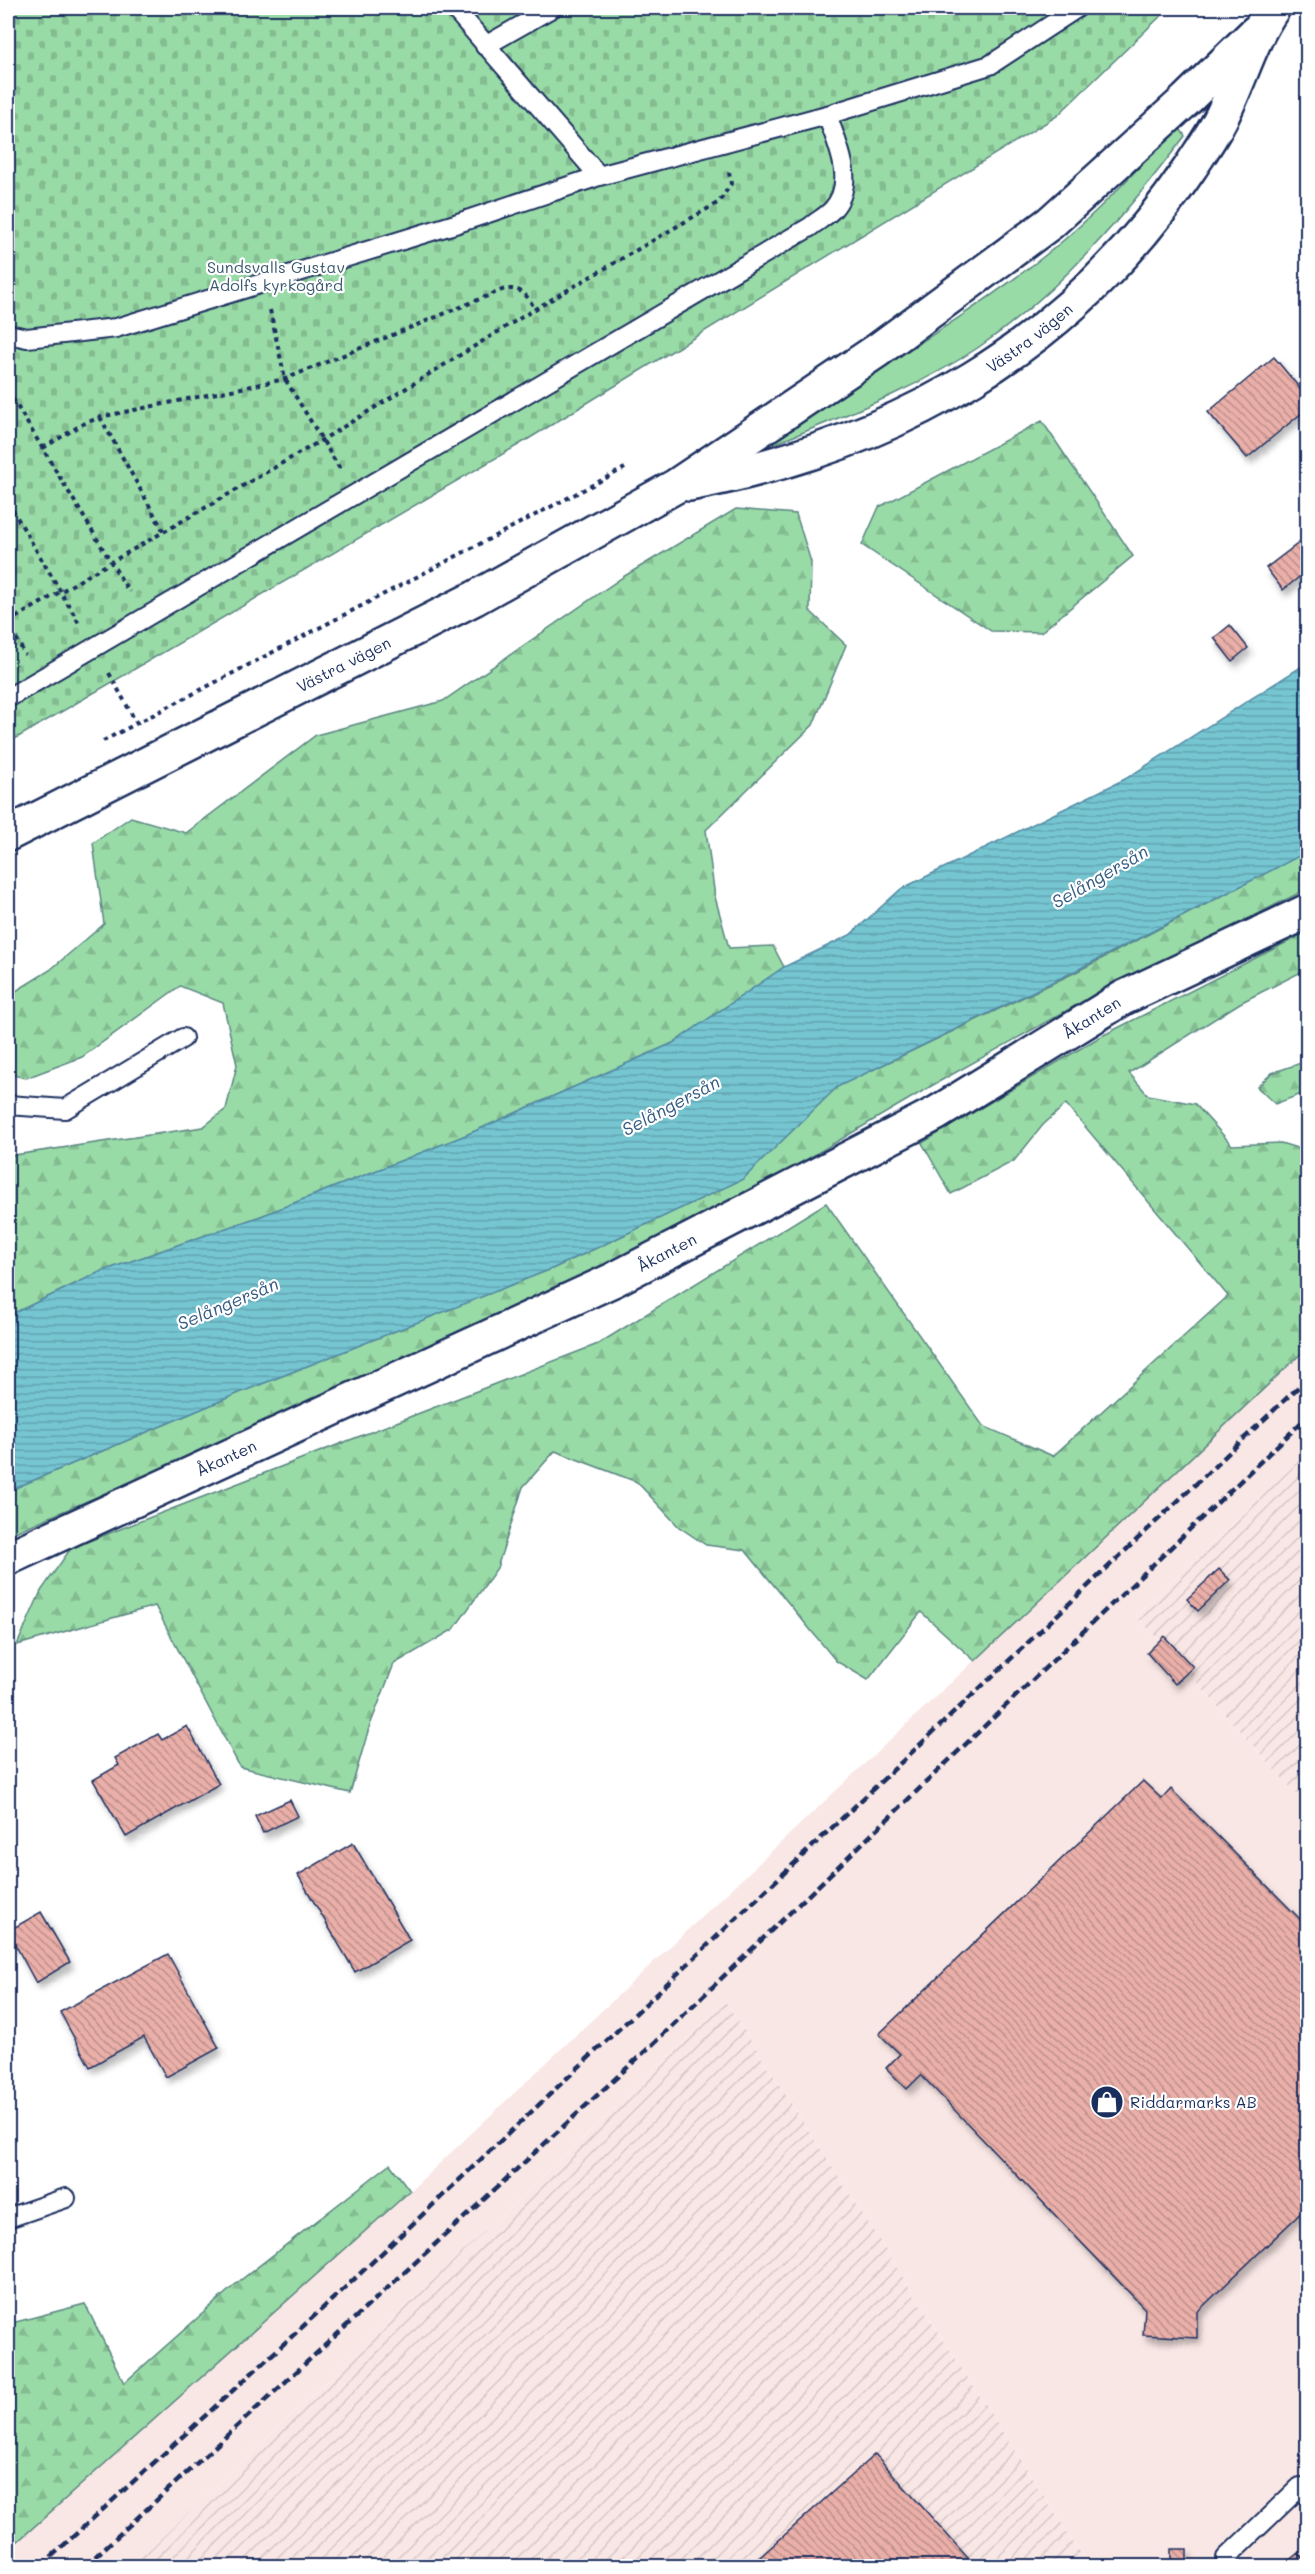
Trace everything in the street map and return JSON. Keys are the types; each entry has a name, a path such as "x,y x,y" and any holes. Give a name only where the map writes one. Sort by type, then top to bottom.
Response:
{"street":[{"name":"Västra vägen","path":"8,834 475,598 676,486 878,350 1050,223 1186,100 1264,20"},
{"name":"Västra vägen","path":"676,486 752,472 932,404 994,367 1066,311 1152,222 1189,169 1223,115 1264,20"},
{"name":"Åkanten","path":"8,1558 613,1280 937,1113 1123,998 1308,912"}],"lane":[{"path":"454,8 599,176"},
{"path":"485,46 552,8"},
{"path":"8,334 27,338 116,328 444,228 599,176 826,116 990,65 1077,8"},
{"path":"8,698 810,226 833,208 843,190 844,164 826,116"},
{"path":"8,1105 65,1109 183,1038"},
{"path":"8,2218 66,2198"},
{"path":"1230,2566 1226,2558 1300,2487 1308,2497"}],"path":[{"path":"8,622 322,440 535,309 719,202 731,184 722,144"},
{"path":"43,448 81,425 100,417 285,379 502,290 514,287 524,292 535,309"},
{"path":"270,307 285,379 356,495"},
{"path":"8,391 145,619"},
{"path":"100,417 164,532"},
{"path":"97,744 630,466"},
{"path":"8,502 136,722"}],"shaded area":[{"path":"1307,1348 1307,1453 1136,1615 1307,1806 1307,2566 1089,2566 726,2002 132,2566 8,2566 8,2550 410,2191"},
{"path":"1307,1453 1307,1806 1136,1615"},
{"path":"726,2002 1089,2566 132,2566"}],"green space":[{"name":"Sundsvalls Gustav Adolfs kyrkogård","path":"8,8 1169,8 1057,116 525,441 8,743"},
{"path":"1181,130 1185,136 1091,250 1038,301 1009,325 955,362 905,389 774,444 767,441 1010,282 1078,228 1174,131"},
{"path":"1042,421 1133,556 1041,632 991,631 862,545 879,507"},
{"path":"736,509 796,514 811,562 810,611 846,645 813,725 706,830 715,897 729,948 773,946 784,967 673,1043 466,1135 261,1216 100,1272 8,1316 8,1156 203,1127 226,1109 237,1065 223,1003 180,986 82,1057 26,1078 8,1074 8,996 50,970 104,924 93,843 131,817 186,833 316,735 443,701 623,577"},
{"path":"1307,844 1307,889 1082,1002 933,1085 685,1231 245,1433 8,1535 8,1491 239,1393 554,1268 743,1179 837,1087 1076,972 1304,853"},
{"path":"1307,932 1307,973 1303,971 1240,1003 1129,1073 1148,1095 1195,1104 1232,1145 1281,1143 1307,1151 1307,1348 975,1661 921,1612 868,1680 836,1661 745,1550 706,1545 679,1527 637,1482 555,1451 523,1487 497,1568 454,1629 394,1664 369,1728 350,1793 240,1767 155,1606 17,1645 41,1591 71,1548 598,1344 826,1203 983,1426 1053,1456 1228,1296 1066,1104 1043,1125 1014,1161 951,1194 922,1143 1098,1038"},
{"path":"1307,1053 1307,1092 1275,1104 1257,1087 1272,1073 1304,1062"},
{"path":"390,2164 410,2191 8,2550 8,2324 85,2304 124,2383 237,2283"}],"water":[{"name":"Selångersån","path":"1307,663 1308,844 1305,853 1073,972 837,1087 743,1179 554,1268 239,1393 8,1491 8,1316 100,1272 261,1216 466,1135 673,1043 784,967 850,935 901,889 1127,778"}],"building":[{"path":"1274,357 1308,398 1308,408 1247,458 1208,412"},
{"path":"1304,539 1308,543 1308,570 1283,590 1266,568"},
{"path":"1230,625 1248,648 1232,661 1214,638"},
{"path":"1219,1569 1230,1580 1198,1611 1187,1599"},
{"path":"1164,1636 1193,1667 1175,1684 1147,1653"},
{"path":"187,1726 219,1784 126,1837 93,1780 119,1765 115,1758 158,1734 162,1740"},
{"path":"1143,1781 1162,1799 1171,1789 1308,1927 1308,2206 1197,2312 1197,2338 1143,2335 1145,2309 921,2075 907,2089 886,2068 900,2054 879,2034"},
{"path":"290,1800 298,1816 263,1833 255,1816"},
{"path":"353,1843 410,1940 355,1972 298,1875"},
{"path":"41,1912 70,1962 36,1983 8,1931"},
{"path":"168,1954 219,2048 166,2077 144,2037 90,2067 60,2012"},
{"path":"875,2454 975,2566 750,2566"},
{"path":"1171,2549 1187,2549 1187,2566 1171,2566"},
{"path":"1299,2553 1308,2566 1283,2566"}],"railway":[{"path":"41,2566 347,2286 1308,1378"},
{"path":"85,2566 653,2044 1308,1416"}],"place":[{"name":"Riddarmarks AB","path":"1107,2102"}]}
